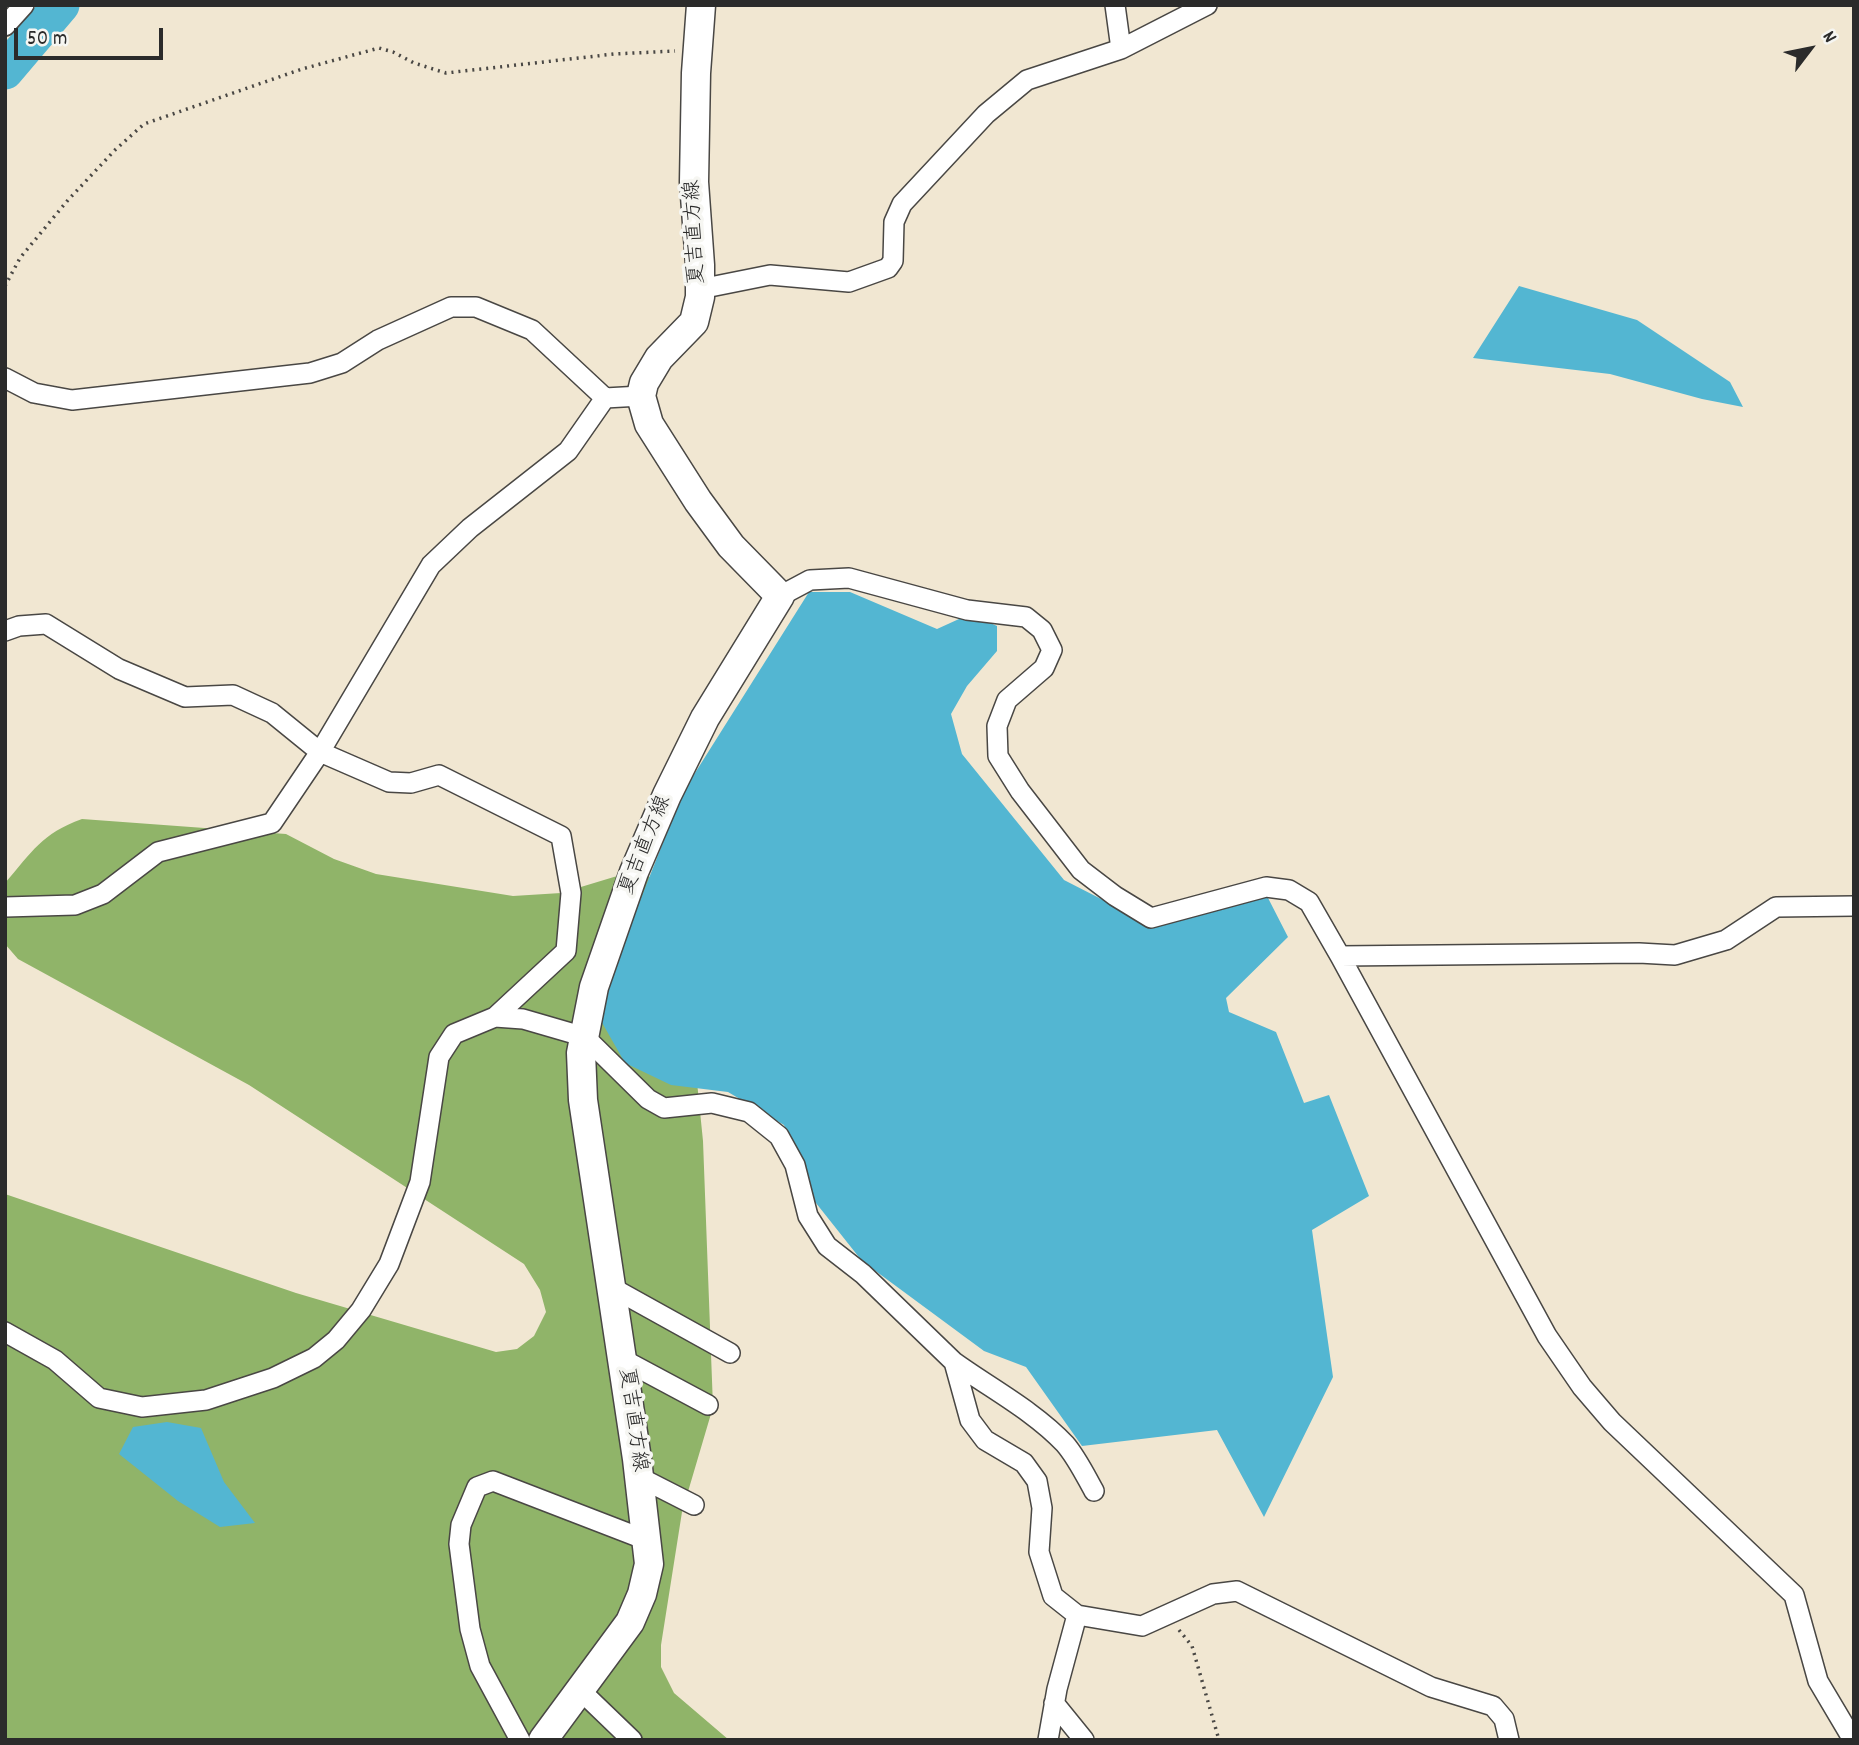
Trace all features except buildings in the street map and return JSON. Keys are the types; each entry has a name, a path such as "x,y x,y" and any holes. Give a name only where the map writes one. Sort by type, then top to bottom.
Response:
{"main road":[{"name":"夏吉直方線","path":"641,396 643,383 659,358 694,322 700,289 694,182 701,5"},
{"path":"641,396 649,424 698,501 731,546 780,596"},
{"name":"夏吉直方線","path":"543,1740 630,1622 642,1594 649,1564 639,1477 583,1100 582,1053 594,987 634,872 667,795 705,718 780,596"}],"street":[{"path":"5,26 24,5"},
{"path":"1115,5 1121,49"},
{"path":"700,289 770,275 849,282 888,268 893,261 894,222 902,204 986,114 1027,80 1121,49 1207,5"},
{"path":"5,378 34,393 72,400 310,373 342,363 378,340 451,307 476,307 532,330 605,398 641,396"},
{"path":"5,907 75,905 103,894 158,852 272,822 320,752 431,565 470,528 568,451 605,398"},
{"path":"780,596 810,580 849,578 967,610 1026,617 1042,630 1052,650 1044,668 1007,700 997,726 998,757 1020,791 1081,870 1115,896 1151,918 1266,887 1289,890 1309,902 1547,1336 1612,1422 1794,1595 1818,1681 1853,1740"},
{"path":"5,631 19,626 46,624 119,669 185,697 233,695 272,712 320,752 389,782 411,783 439,775 561,836 571,893 566,951 495,1017 454,1034 439,1057 420,1182 389,1264 361,1310 336,1340 314,1358 273,1378 206,1400 142,1407 99,1398 54,1360 5,1332"},
{"path":"1340,956 1626,953 1675,955 1726,940 1776,907 1854,906"},
{"path":"495,1017 523,1019 585,1037 648,1100 664,1108 712,1104 749,1112 779,1136 795,1165 808,1216 827,1247 863,1274 954,1362 1038,1421 1065,1444 1080,1464 1094,1491"},
{"path":"611,1287 730,1353"},
{"path":"622,1359 708,1405"},
{"path":"954,1362 970,1420 985,1440 1024,1463 1037,1481 1042,1508 1039,1552 1053,1596 1077,1615 1142,1626 1213,1594 1237,1591 1431,1687 1493,1706 1504,1719 1509,1740"},
{"path":"639,1477 694,1505"},
{"path":"520,1740 480,1666 470,1629 459,1544 461,1525 477,1487 493,1481 646,1540"},
{"path":"1048,1740 1054,1703 1077,1615"},
{"path":"580,1690 632,1740"},
{"path":"1054,1703 1084,1740"}],"path":[{"path":"5,286 20,258 68,200 115,150 144,124 302,69 379,48 446,73 614,54 698,50"},
{"path":"1167,1615 1192,1646 1219,1740"}],"green space":[{"path":"82,819 286,834 334,859 376,874 513,896 561,893 637,870 655,880 687,983 703,1141 713,1407 682,1512 661,1645 661,1667 674,1693 729,1740 5,1740 5,1194 296,1293 496,1352 517,1349 534,1336 546,1312 540,1290 524,1264 249,1085 18,959 5,944 5,883 47,837"}],"water":[{"path":"1519,286 1637,320 1730,382 1743,407 1702,399 1610,374 1473,358"},
{"path":"809,592 850,592 937,629 970,614 997,626 997,651 967,686 951,714 962,754 1064,880 1150,924 1267,896 1288,937 1226,998 1229,1012 1276,1032 1304,1103 1329,1095 1369,1196 1312,1230 1333,1377 1264,1517 1217,1430 1082,1446 1026,1367 984,1351 862,1261 812,1198 784,1125 728,1092 671,1085 625,1063 596,1012 683,792"},
{"path":"167,1422 201,1428 224,1482 255,1523 220,1527 178,1501 119,1454 133,1427"}],"waterway":[{"path":"5,71 61,5"}]}
